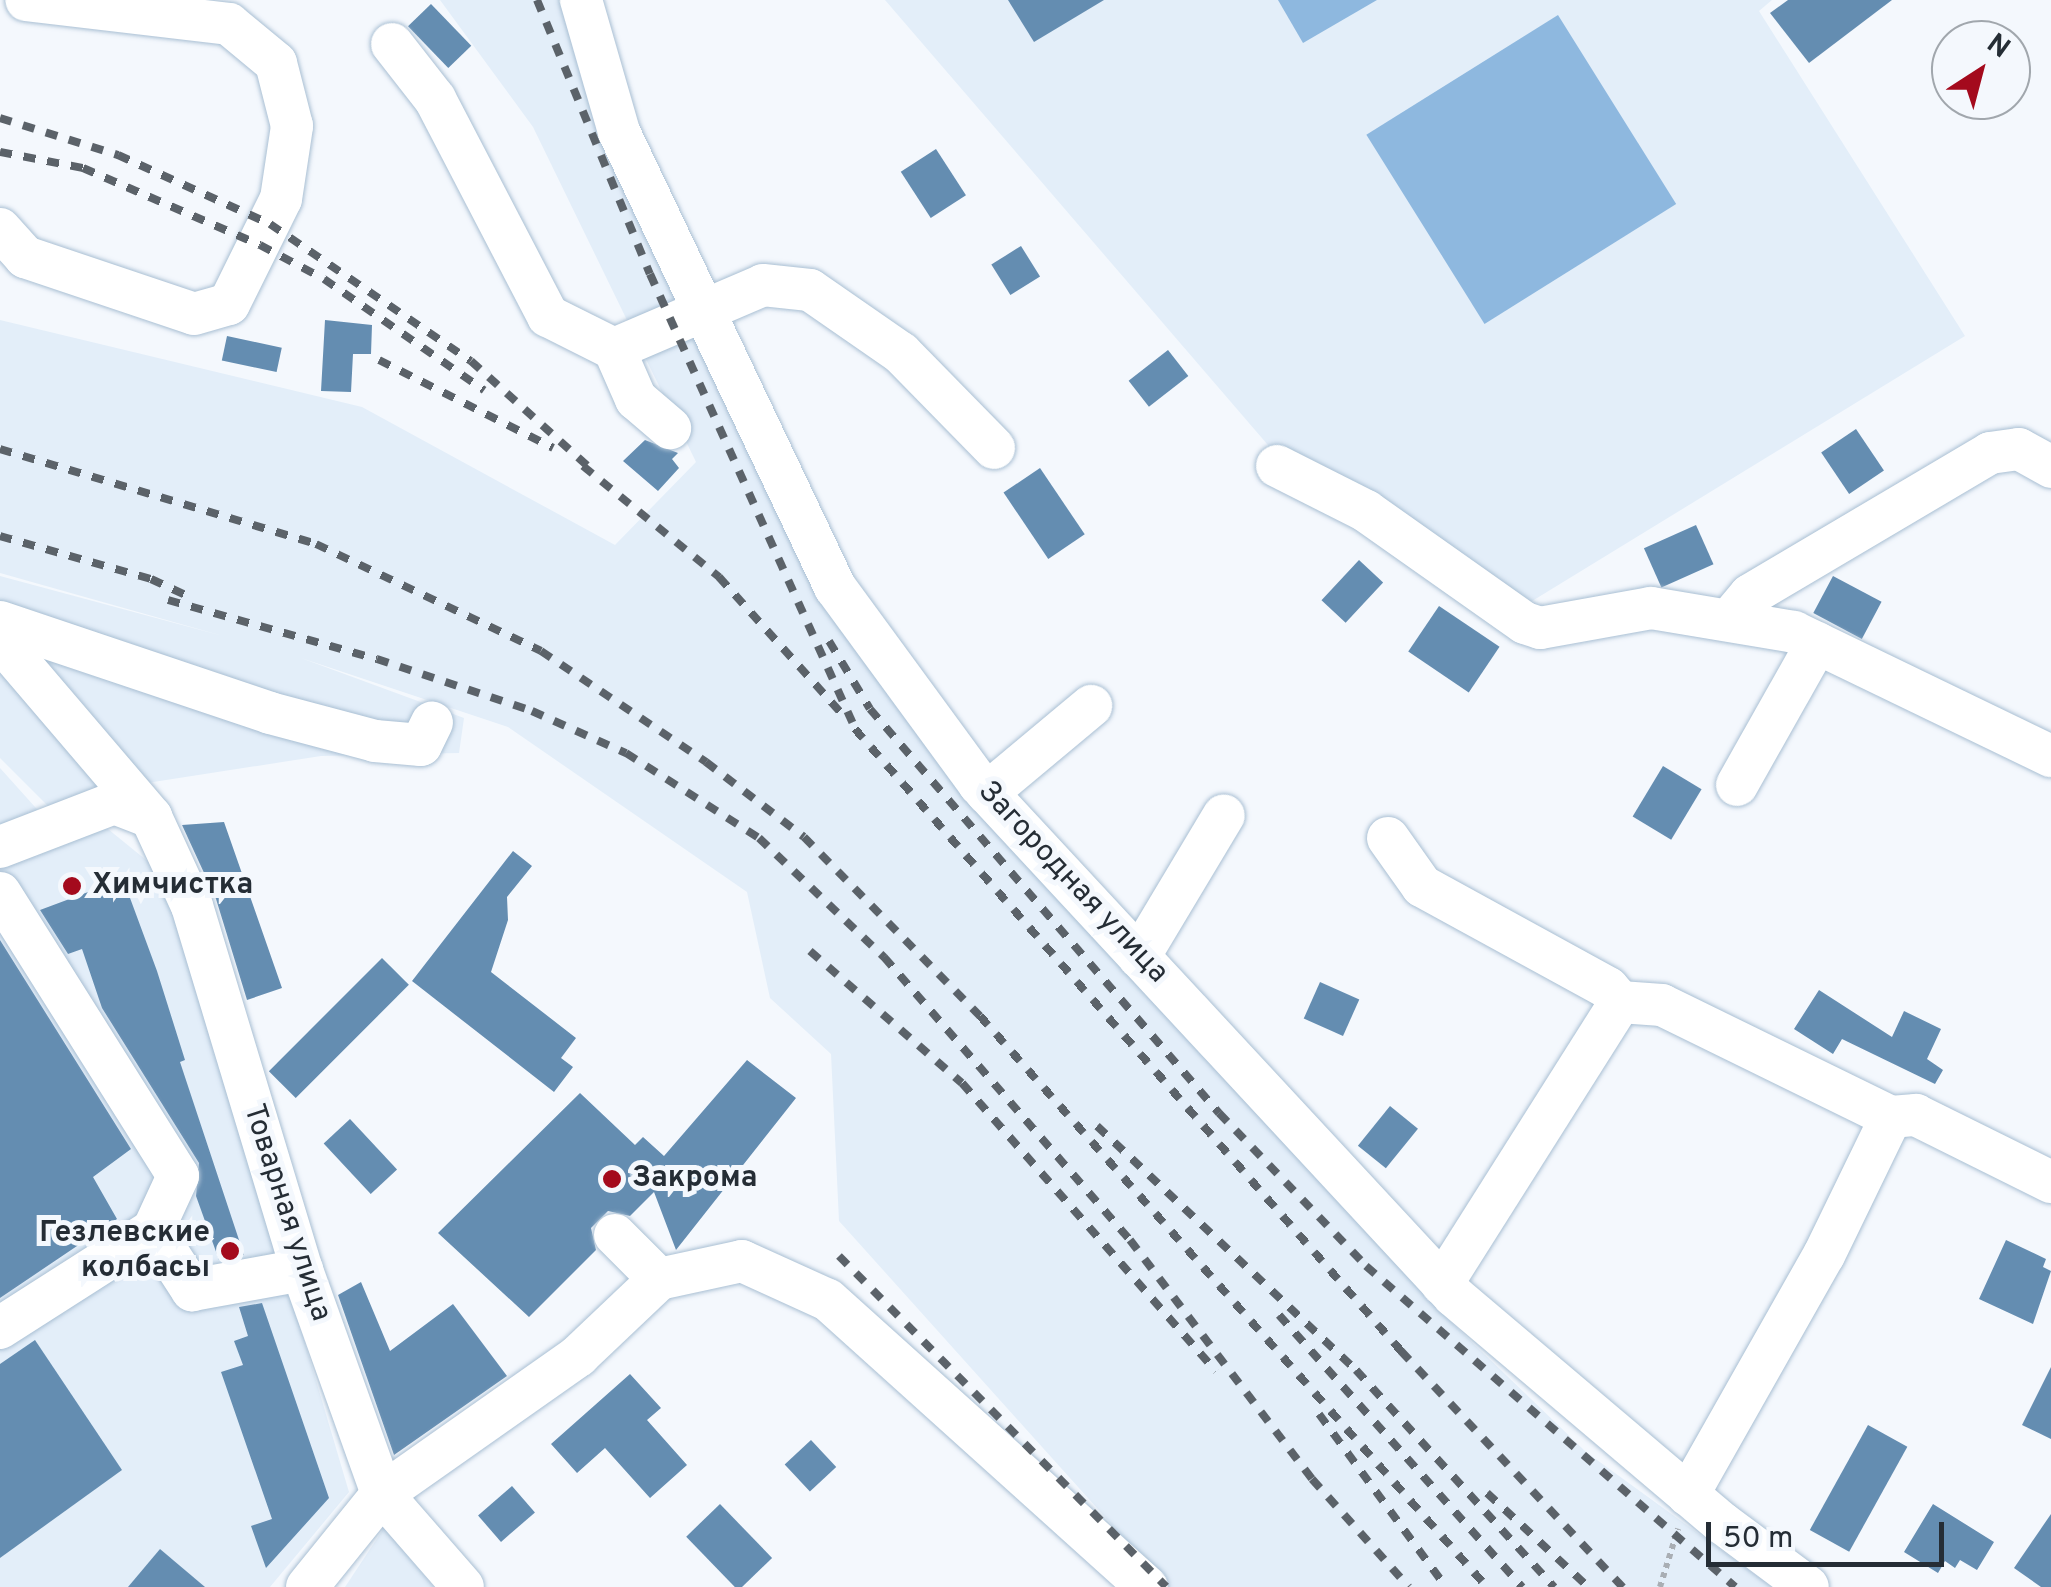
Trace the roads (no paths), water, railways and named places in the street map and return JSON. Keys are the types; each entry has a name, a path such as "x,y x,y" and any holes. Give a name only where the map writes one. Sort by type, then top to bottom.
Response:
{"street":[{"path":"0,229 25,257 194,314 229,304 281,199 292,126 276,63 208,10 26,0"},
{"name":"Загородная улица","path":"581,0 618,132 835,587 987,793 1442,1284 1688,1495 1808,1587"},
{"path":"392,44 435,98 548,316 614,349 636,399 670,428"},
{"path":"614,349 705,314 763,284 810,290 901,353 994,448"},
{"path":"1730,619 1750,595 1880,512 1990,453 2019,449 2051,467"},
{"path":"1277,466 1366,511 1540,628 1651,608 1730,619 1818,643 2051,756"},
{"path":"0,622 374,741 421,745 432,722"},
{"name":"Товарная улица","path":"0,640 151,816 192,906 302,1270 382,1494 463,1587"},
{"path":"1736,785 1818,643"},
{"path":"987,793 1091,706"},
{"path":"0,847 114,802 151,816"},
{"path":"1139,957 1224,815"},
{"path":"1388,838 1422,886 1608,988 1620,1002 1662,1005 1891,1117 1916,1116 2051,1182"},
{"path":"0,893 178,1176 154,1230 0,1328"},
{"path":"1442,1284 1620,1002"},
{"path":"1688,1495 1824,1255 1891,1117"},
{"path":"154,1230 192,1290 302,1270"},
{"path":"614,1235 658,1279"},
{"path":"307,1587 382,1494 578,1356 658,1279 742,1261 828,1300 1147,1587"}],"water":[{"path":"1278,0 1377,0 1303,43"},
{"path":"1558,15 1676,204 1485,324 1366,135"}],"railway":[{"path":"537,0 650,274 855,729 1401,1351 1623,1587"},
{"path":"0,118 118,155 270,224 471,361 593,471"},
{"path":"0,152 83,168 260,245 324,279 484,390"},
{"path":"379,360 553,448"},
{"path":"0,449 316,544 541,651 706,762 804,837 980,1016 1487,1587"},
{"path":"583,466 719,577 842,714"},
{"path":"0,536 151,579 190,597"},
{"path":"168,600 377,659 532,711 626,753 759,838 884,957 1130,1240 1312,1479 1409,1587"},
{"path":"829,641 870,709 1219,1113 1366,1266 1735,1587"},
{"path":"810,951 962,1083 1216,1371"},
{"path":"1097,1126 1356,1370 1554,1587"},
{"path":"839,1256 1166,1587"},
{"path":"1279,1315 1522,1587"},
{"path":"1319,1414 1446,1587"},
{"path":"1487,1493 1588,1587"}],"place":[{"name":"Химчистка","path":"72,886"},
{"name":"Закрома","path":"612,1179"},
{"name":"Гезлевские колбасы","path":"230,1251"}]}
